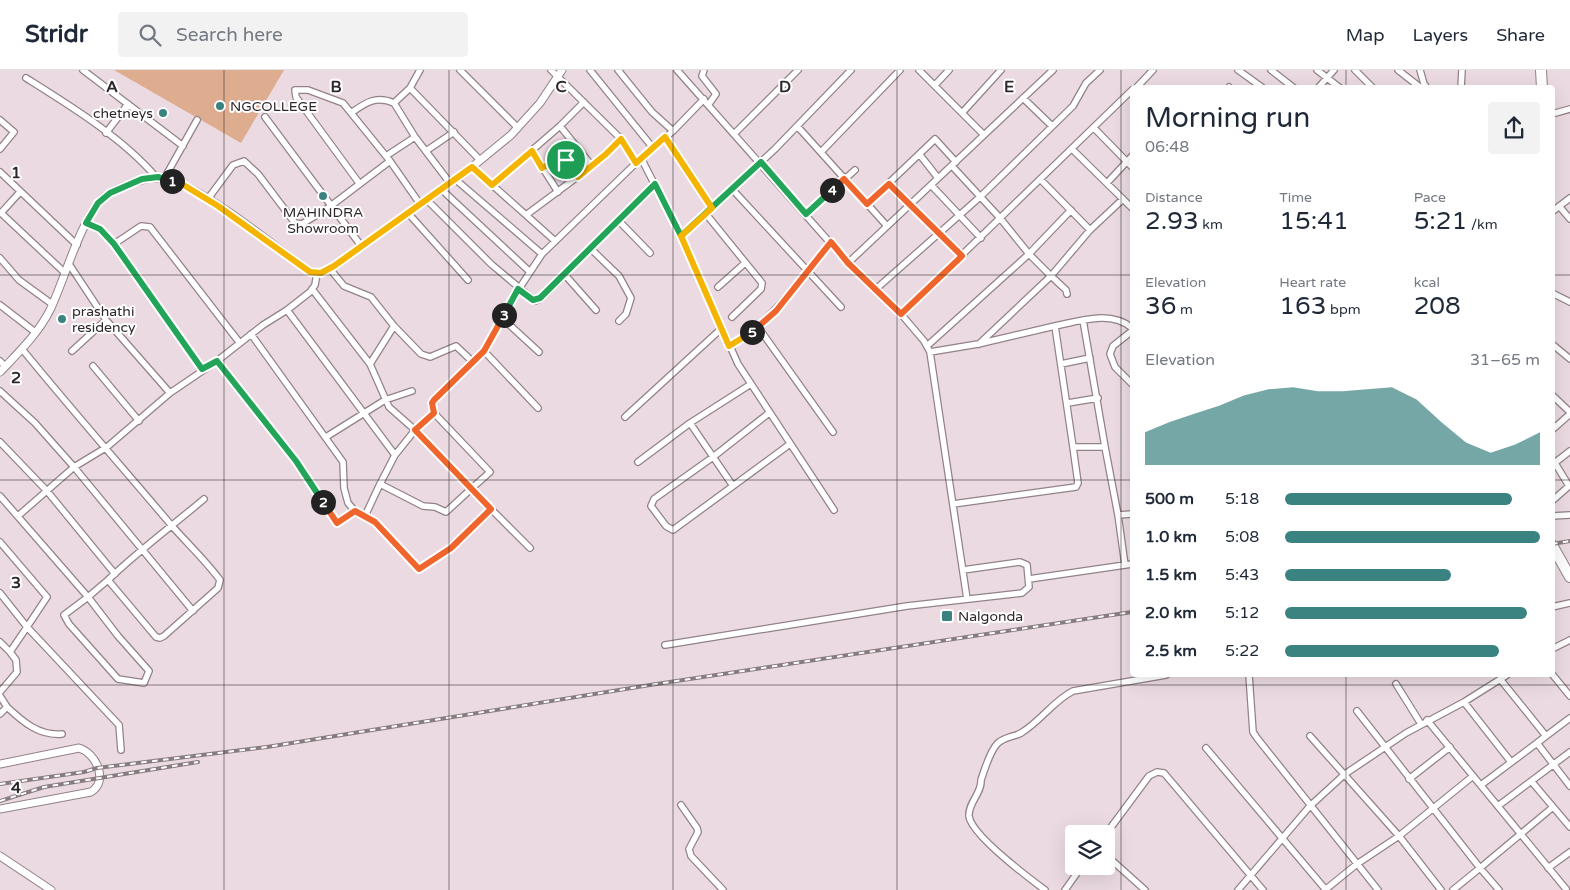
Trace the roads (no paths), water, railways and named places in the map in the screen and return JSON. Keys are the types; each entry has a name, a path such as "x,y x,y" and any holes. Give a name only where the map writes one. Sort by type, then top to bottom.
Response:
{"highway":[{"path":"1541,70 1542,85"},
{"path":"1555,550 1570,577"}],"street":[{"path":"83,70 183,146"},
{"path":"394,103 410,88 420,70"},
{"path":"460,70 518,128"},
{"path":"551,70 560,73 584,102 621,139 636,163"},
{"path":"590,70 653,148"},
{"path":"618,70 652,112 673,131"},
{"path":"677,70 761,162 848,263 901,314 928,349 964,570 967,599"},
{"path":"704,70 702,76 716,94 709,104"},
{"path":"735,133 798,70"},
{"path":"681,236 798,127 851,70"},
{"path":"821,152 900,70"},
{"path":"919,70 984,136"},
{"path":"935,85 949,70"},
{"path":"962,113 1001,70"},
{"path":"848,263 1053,70"},
{"path":"876,289 938,232 980,197 1073,106 1086,83 1100,70"},
{"path":"1139,85 1153,70"},
{"path":"1238,70 1259,85"},
{"path":"1272,70 1290,85"},
{"path":"1317,70 1337,85"},
{"path":"1321,85 1334,70"},
{"path":"1355,70 1370,85"},
{"path":"1398,70 1417,85"},
{"path":"1420,70 1426,85"},
{"path":"1461,85 1462,70"},
{"path":"2,366 22,349 35,332 52,304 86,223 102,199 110,193 142,179 160,178 182,184 310,272 317,273 330,268 472,167 518,128 540,103 560,73"},
{"path":"26,78 137,156 160,178"},
{"path":"410,88 480,160"},
{"path":"359,183 294,92 303,89 330,97 343,104 388,158 420,204"},
{"path":"901,314 1073,150 1130,92"},
{"path":"1024,98 1052,126"},
{"path":"380,484 423,506 436,507 446,512 490,472 434,413 432,403 484,351 518,289 542,254 641,158 673,131 704,99"},
{"path":"351,113 371,100 394,103"},
{"path":"492,185 560,126 584,102"},
{"path":"394,103 415,137 452,181 542,254"},
{"path":"106,133 128,104"},
{"path":"1555,113 1570,109"},
{"path":"265,117 330,206 362,246"},
{"path":"0,120 14,132 0,149"},
{"path":"160,178 183,146 198,120"},
{"path":"560,126 592,166"},
{"path":"798,127 887,226"},
{"path":"1094,128 1130,164 1107,183"},
{"path":"426,151 454,132"},
{"path":"207,200 233,165 244,161 258,174 298,224 306,223 330,206 415,137"},
{"path":"665,137 712,208"},
{"path":"526,215 592,166 621,139"},
{"path":"867,204 920,156 935,139 1028,254 1066,290 1066,294"},
{"path":"1073,150 1130,206"},
{"path":"532,151 558,192"},
{"path":"920,156 938,178"},
{"path":"542,168 561,157 566,160 578,177"},
{"path":"641,158 681,236 729,346 769,413 834,510"},
{"path":"472,167 555,241"},
{"path":"806,214 855,170"},
{"path":"0,172 77,245"},
{"path":"1041,180 1090,230"},
{"path":"427,200 518,289 533,300 538,300 655,184"},
{"path":"889,184 909,206 962,256"},
{"path":"931,185 981,238"},
{"path":"732,189 840,307"},
{"path":"441,190 529,272"},
{"path":"20,192 0,212 65,273"},
{"path":"1555,210 1570,198"},
{"path":"978,344 1050,276 1090,230 1123,199"},
{"path":"1559,206 1570,219"},
{"path":"928,349 1028,254 1071,210"},
{"path":"408,213 468,280"},
{"path":"706,214 760,280 762,286 732,317"},
{"path":"618,220 650,253"},
{"path":"86,223 100,229 114,244 202,369"},
{"path":"114,244 141,226 150,227 239,342"},
{"path":"729,346 758,327 776,311 831,242"},
{"path":"590,248 619,276 631,298 626,314 619,321"},
{"path":"0,258 19,280 52,304"},
{"path":"718,287 745,263"},
{"path":"69,264 106,320 170,392"},
{"path":"330,268 344,286 371,296 394,326 427,358 456,346 473,362"},
{"path":"18,516 74,467 107,447 139,421 170,392 202,369 217,361 239,342 287,310 312,289 317,273"},
{"path":"565,275 596,310"},
{"path":"312,289 370,364 389,407 415,430 530,548"},
{"path":"1555,294 1570,302"},
{"path":"0,305 35,332"},
{"path":"287,310 396,455"},
{"path":"502,318 539,352"},
{"path":"72,351 106,320"},
{"path":"928,349 978,344 1083,320 1119,320 1130,328"},
{"path":"1083,320 1098,398 1125,565"},
{"path":"370,364 394,326"},
{"path":"953,504 1076,487 1078,482 1068,403 1055,326"},
{"path":"758,327 833,432"},
{"path":"625,417 722,328"},
{"path":"1130,331 1114,346 1110,354 1115,366 1130,382"},
{"path":"252,334 343,462 344,488 348,503 355,511 375,522 419,569 451,548 491,509"},
{"path":"1555,346 1570,358"},
{"path":"22,349 220,580 218,588 160,638 156,637 108,580"},
{"path":"484,351 538,408"},
{"path":"1061,364 1090,358"},
{"path":"217,361 296,461 337,523 355,511"},
{"path":"93,366 139,421"},
{"path":"638,462 690,424 751,384"},
{"path":"0,391 27,414 74,467 193,611"},
{"path":"326,436 385,400 412,391"},
{"path":"1068,403 1098,398"},
{"path":"1555,398 1570,413 1555,427"},
{"path":"365,516 396,455 415,430 434,413"},
{"path":"769,413 713,458 654,499 652,506 661,520 670,529 677,528 790,444"},
{"path":"690,424 733,486"},
{"path":"0,442 46,491 115,574"},
{"path":"1073,447 1105,446"},
{"path":"1555,463 1570,450"},
{"path":"1555,465 1569,486 1555,498"},
{"path":"1,497 88,597 118,636 149,671 144,683 118,679 69,624 64,615 88,597 204,499"},
{"path":"1118,515 1130,514"},
{"path":"1555,516 1570,515"},
{"path":"0,542 47,597 10,652"},
{"path":"665,645 907,606 1022,593 1029,587 1027,565 1020,562 964,570"},
{"path":"1029,579 1130,564"},
{"path":"0,593 27,627 119,725 121,750"},
{"path":"1555,606 1570,603"},
{"path":"1555,648 1570,640"},
{"path":"0,642 16,660 17,672 0,694 7,707 34,728 52,735 62,734"},
{"path":"1045,890 1007,861 983,837 969,818 969,811 981,786 981,780 995,746 1000,740 1019,734 1038,721 1062,696 1073,691 1154,677"},
{"path":"1249,677 1253,732 1378,890"},
{"path":"1238,890 1310,806 1345,774 1427,720 1464,702 1504,677"},
{"path":"1554,677 1570,696"},
{"path":"1500,679 1546,736"},
{"path":"1396,684 1421,724"},
{"path":"1464,702 1511,762"},
{"path":"0,714 7,707"},
{"path":"1358,710 1409,779 1499,890"},
{"path":"1481,785 1570,718"},
{"path":"1427,720 1566,890 1570,886"},
{"path":"1310,736 1399,836 1441,890"},
{"path":"1537,743 1570,786"},
{"path":"1409,779 1450,747"},
{"path":"0,764 79,748 90,752 96,759 100,782 97,788 91,792 0,809"},
{"path":"1206,748 1326,890 1357,864 1399,836 1473,776"},
{"path":"1498,806 1570,752"},
{"path":"1113,825 1149,776 1157,772 1164,773 1263,890"},
{"path":"1532,782 1570,827"},
{"path":"681,805 698,832 689,849 691,856 723,890"},
{"path":"1453,890 1553,807"},
{"path":"1548,868 1570,852"},
{"path":"0,856 51,890"},
{"path":"1115,864 1141,889"},
{"path":"1065,890 1076,875"}],"railway":[{"path":"1555,544 1570,541"},
{"path":"0,784 84,772 97,768 267,747 650,685 1130,612"},
{"path":"0,801 44,787 198,762"}],"place":[{"name":"NGCOLLEGE","path":"220,106"},
{"name":"chetneys","path":"163,113"},
{"name":"MAHINDRA Showroom","path":"323,196"},
{"name":"prashathi residency","path":"62,319"},
{"name":"Nalgonda","path":"947,616"}]}
